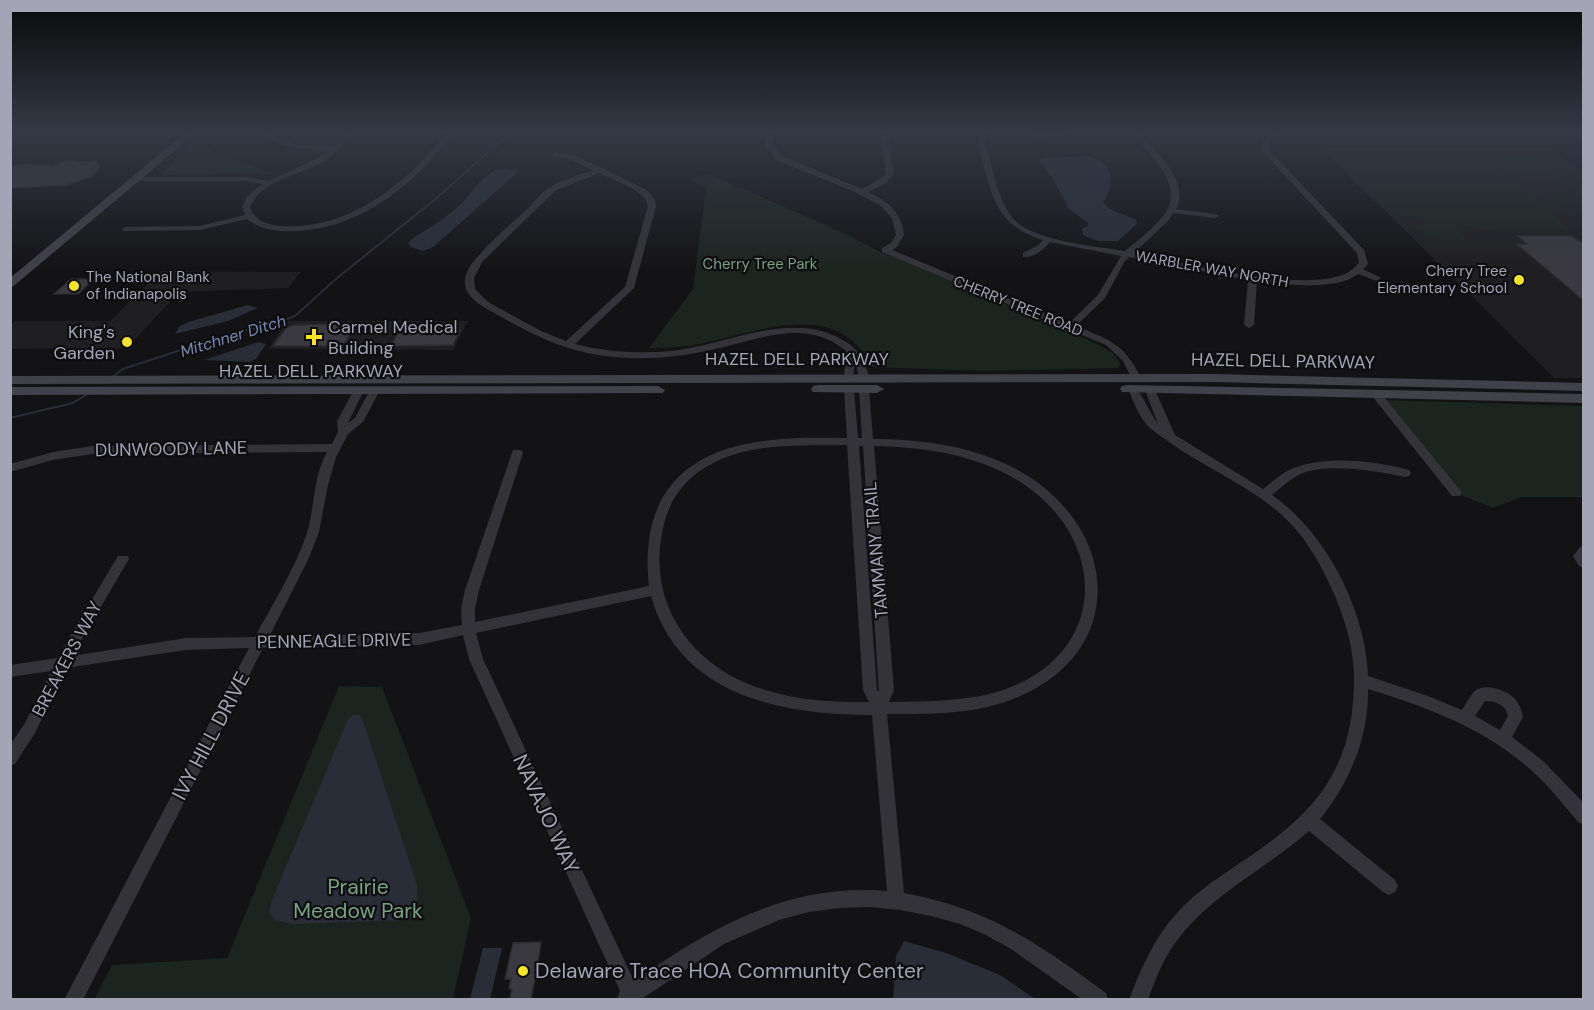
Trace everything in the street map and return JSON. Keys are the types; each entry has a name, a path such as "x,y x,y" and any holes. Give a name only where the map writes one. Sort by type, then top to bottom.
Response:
{"main road":[{"path":"10,285 136,180"},
{"name":"HAZEL DELL PARKWAY","path":"10,380 123,378 1135,384 1283,380 1584,387"},
{"name":"HAZEL DELL PARKWAY","path":"10,391 375,390 856,383"},
{"name":"HAZEL DELL PARKWAY","path":"1135,384 1150,390 1584,399"}],"street":[{"path":"252,180 269,183"},
{"path":"276,180 258,190 246,205 245,211 249,216 270,227 295,230 328,226 349,218 407,180"},
{"path":"573,180 546,194 479,260 468,280 468,285 475,297 533,331 568,345 629,288 652,206 649,196 619,180"},
{"path":"831,180 861,193 884,180"},
{"name":"WARBLER WAY NORTH","path":"995,180 1008,217 1023,229 1048,239 1253,278 1315,282 1343,278 1359,271"},
{"path":"1071,326 1102,296 1126,254 1172,211 1176,193 1172,180"},
{"path":"1291,180 1321,207 1361,252 1364,264 1359,271 1377,278"},
{"name":"CHERRY TREE ROAD","path":"861,193 879,201 897,218 899,240 885,250 1071,326 1121,352 1146,416 1154,426 1263,495 1299,525 1317,547 1335,580 1356,632 1363,681 1359,719 1353,748 1329,795 1309,820 1191,912 1163,946 1138,999"},
{"path":"1172,211 1215,216"},
{"path":"126,229 200,228 249,216"},
{"path":"1026,255 1040,248 1048,239"},
{"path":"1249,326 1253,278"},
{"name":"TAMMANY TRAIL","path":"568,345 616,353 659,354 708,348 778,331 801,330 830,336 850,351 856,383 860,443 870,690 879,708 896,900"},
{"name":"IVY HILL DRIVE","path":"344,432 342,421 359,390"},
{"name":"IVY HILL DRIVE","path":"73,999 310,542 324,475 335,448 344,432 359,420 375,390"},
{"path":"1150,390 1168,435"},
{"path":"1376,394 1456,493"},
{"path":"860,443 944,447 982,458 1021,477 1046,495 1074,528 1085,549 1092,580 1092,597 1084,628 1061,662 1037,680 1013,693 973,704 941,708 829,708 795,704 760,695 732,683 700,661 680,641 664,618 654,590 652,564 660,514 674,488 695,469 722,454 755,445 860,443"},
{"name":"DUNWOODY LANE","path":"10,468 53,456 92,450 335,448"},
{"name":"NAVAJO WAY","path":"517,453 472,590 468,609 470,642 483,677 628,997"},
{"path":"1263,495 1297,471 1308,467 1377,468 1405,473"},
{"path":"1584,550 1579,556 1584,563"},
{"name":"BREAKERS WAY","path":"10,759 30,728 60,664 123,559"},
{"name":"PENNEAGLE DRIVE","path":"10,671 175,645 404,641 469,630 654,590"},
{"path":"1363,681 1418,698 1467,717 1503,739 1554,782 1584,816"},
{"path":"1467,717 1481,695 1490,694 1506,700 1514,709 1516,717 1503,739"},
{"path":"1309,820 1389,886"},
{"path":"628,997 711,943 749,922 773,913 832,900 871,898 896,900 956,914 990,928 1030,951 1099,999"}],"shaded area":[{"path":"482,180 509,180 433,247 423,251 411,247 408,243 412,239 457,208"},
{"path":"1053,180 1111,180 1103,202 1113,211 1136,220 1137,224 1118,241 1098,241 1083,235 1082,228 1088,226 1088,223 1068,208"},
{"name":"Cherry Tree Elementary School","path":"1354,180 1583,180 1583,378 1554,378"},
{"path":"161,271 301,272 288,288 179,292 127,348 11,349 11,325 15,321 110,321"},
{"path":"248,305 258,308 228,321 175,334 180,326 188,322"},
{"path":"287,321 468,321 453,350 268,349"},
{"path":"258,342 266,344 256,359 250,362 204,360"},
{"path":"352,715 360,715 363,721 417,885 417,915 409,920 293,924 274,920 269,912 272,900 348,719"},
{"path":"904,941 946,953 1000,975 1035,999 893,999 896,956"},
{"path":"483,948 502,948 490,999 470,999"}],"green space":[{"name":"Cherry Tree Park","path":"690,180 723,180 848,235 884,254 916,265 1091,341 1113,353 1120,363 1119,368 984,371 871,367 857,345 839,332 818,326 795,325 694,345 649,348 693,289 706,188"},
{"path":"1354,180 1514,180 1569,230 1489,230 1462,225 1467,231 1458,231 1468,241 1448,241 1427,236 1422,232 1418,226 1429,221 1406,216 1384,207"},
{"path":"1550,180 1583,180 1583,215 1571,215 1540,192 1582,191"},
{"path":"1381,400 1583,406 1583,497 1521,497 1493,508 1456,493"},
{"name":"Prairie Meadow Park","path":"339,686 382,687 471,918 453,999 94,1000 112,965 227,958"}],"building":[{"path":"10,180 81,180 67,185 10,188"},
{"name":"Cherry Tree Elementary School","path":"1518,236 1571,236 1584,244 1584,301 1517,244 1527,244"},
{"name":"The National Bank of Indianapolis","path":"71,279 94,279 78,294 54,294"},
{"name":"Carmel Medical Building","path":"356,324 343,346 273,346 286,328 294,325"},
{"path":"425,325 447,325 444,331 460,330 453,345 391,346 399,331 422,331"},
{"name":"Delaware Trace HOA Community Center","path":"541,942 538,963 541,963 531,999 510,999 511,979 505,979 513,943"}],"waterway":[{"name":"Mitchner Ditch","path":"111,378 123,369 236,332 267,327 295,316 337,278 457,180"},
{"name":"Mitchner Ditch","path":"10,418 73,403 91,392"}],"place":[{"name":"Cherry Tree Elementary School","path":"1519,280"},
{"name":"The National Bank of Indianapolis","path":"74,286"},
{"name":"Carmel Medical Building","path":"314,337"},
{"name":"King's Garden","path":"127,342"},
{"name":"Delaware Trace HOA Community Center","path":"523,971"}]}
